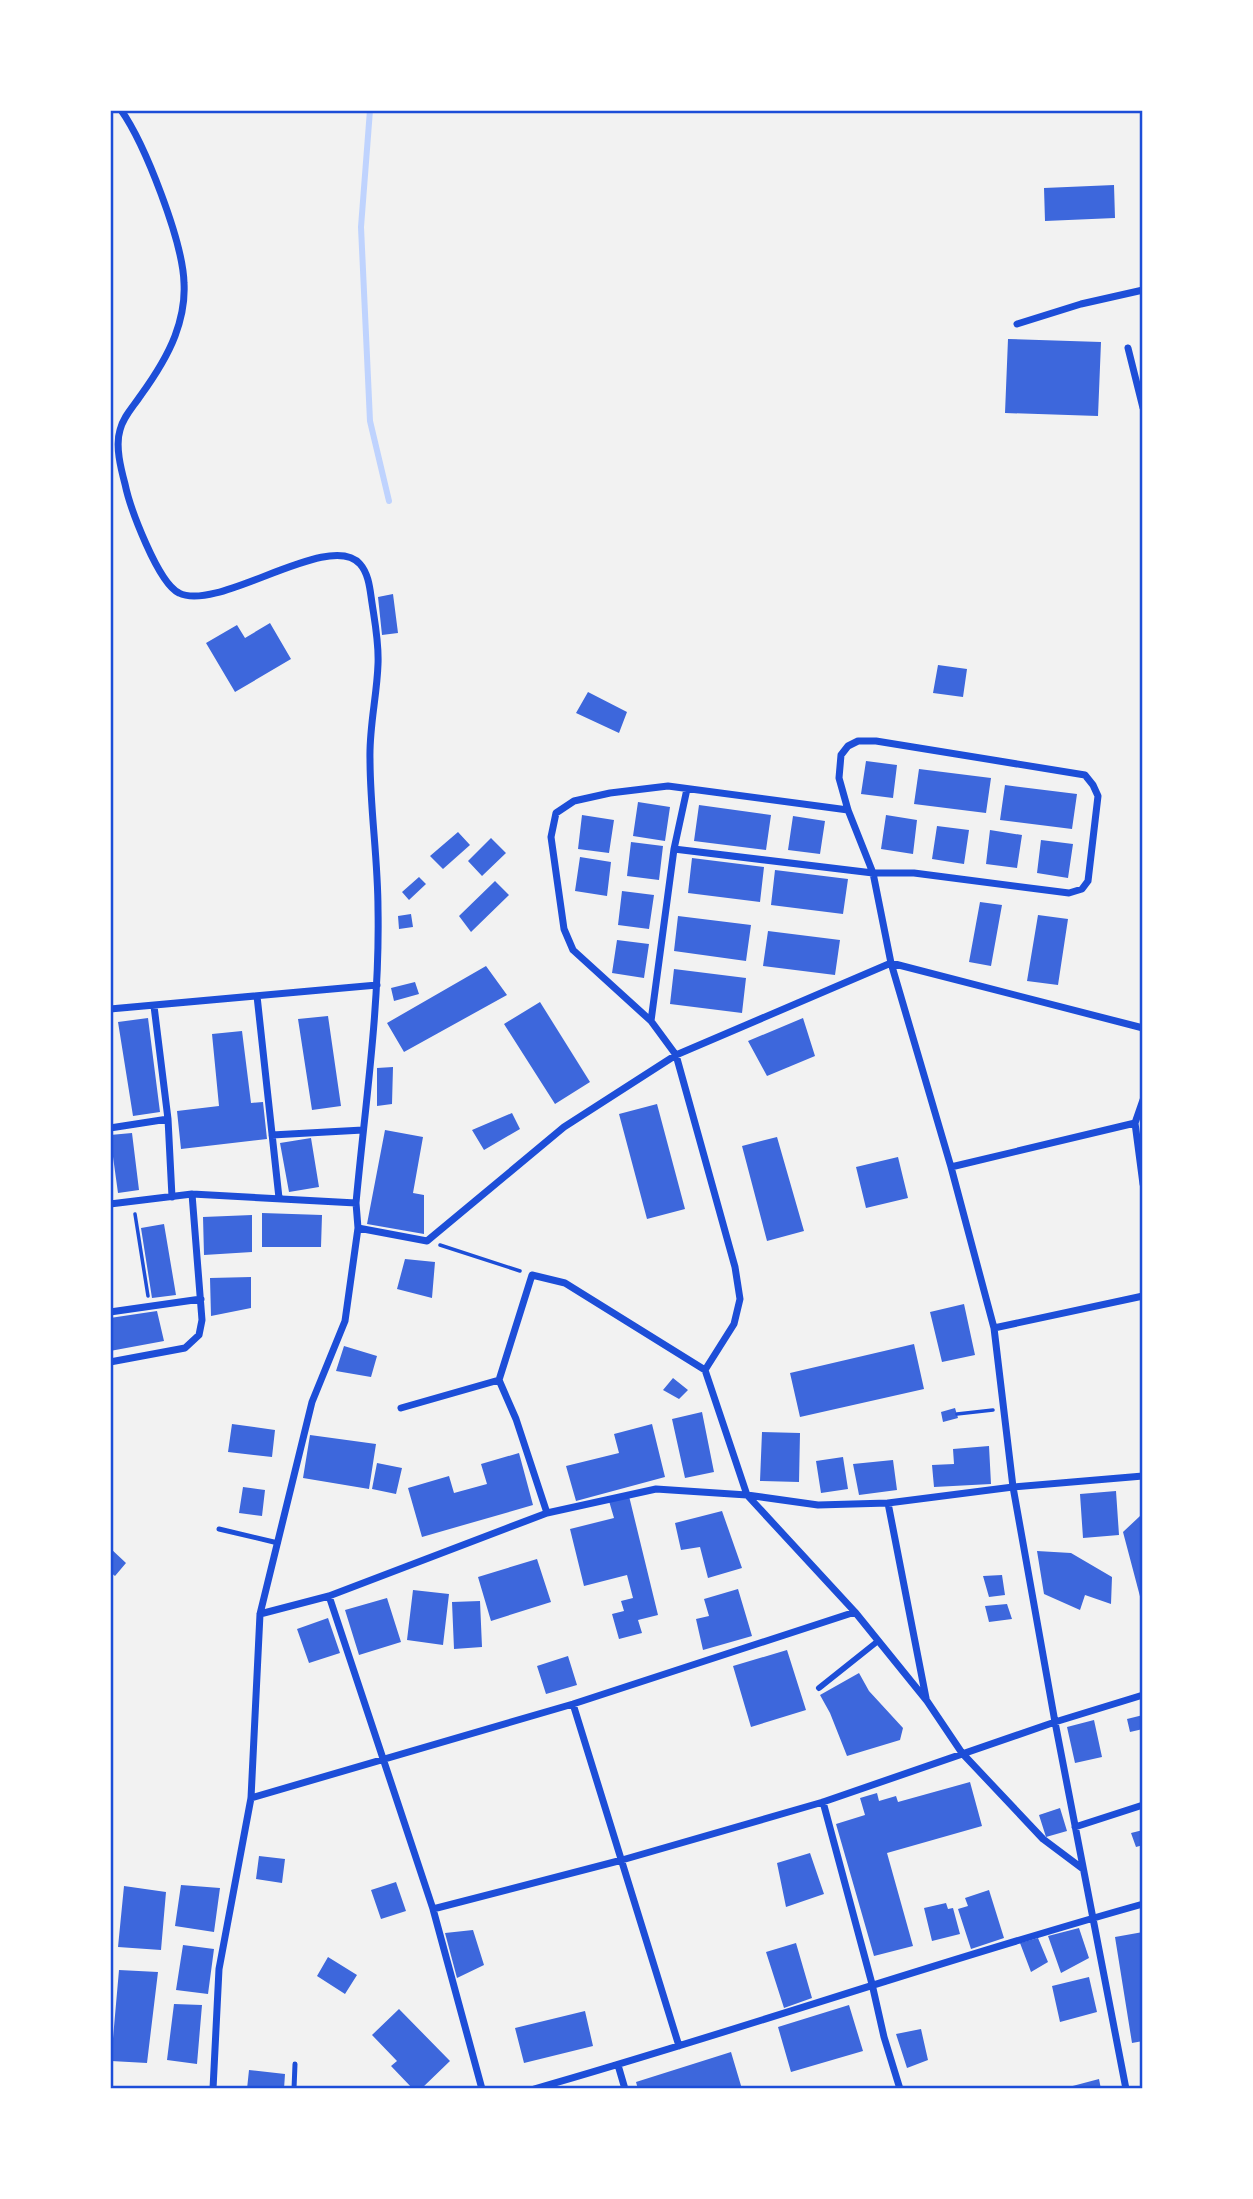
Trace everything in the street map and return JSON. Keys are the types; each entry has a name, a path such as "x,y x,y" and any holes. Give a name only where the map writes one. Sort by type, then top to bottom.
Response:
{"street":[{"path":"121,110 147,162 169,219 177,241 184,281 183,304 176,334 164,359 126,416 118,443 125,486 160,575 171,588 182,595 196,596 251,581 323,556 341,555 354,558 364,567 369,583 377,638 378,664 370,722 378,909 377,985 356,1203 358,1228 345,1321 312,1402 260,1614 251,1798 219,1969 213,2089"},
{"path":"1017,324 1080,304 1143,290"},
{"path":"1128,348 1143,408"},
{"path":"674,849 873,873 914,873 1069,893 1082,889 1088,881 1098,796 1085,775 876,741 858,741 848,746 841,755 839,764 839,778 848,810 873,873 891,963 994,1328 1013,1487 1126,2089"},
{"path":"705,1370 734,1324 740,1299 735,1267 676,1055 651,1021 573,950 564,929 551,837 556,813 574,802 610,793 668,786 848,810"},
{"path":"651,1021 674,849 687,789"},
{"path":"358,1228 427,1241 564,1127 676,1055 891,963 1143,1028"},
{"path":"110,1009 377,985"},
{"path":"257,996 279,1198"},
{"path":"154,1006 168,1119 172,1197"},
{"path":"1143,1100 1135,1123 1143,1184"},
{"path":"110,1128 168,1119"},
{"path":"950,1167 1135,1123"},
{"path":"272,1135 363,1130"},
{"path":"110,1204 192,1194 356,1203"},
{"path":"110,1362 185,1348 199,1335 202,1320 201,1299 192,1194"},
{"path":"547,1513 516,1419 499,1380 531,1275 565,1283 705,1370 747,1495 855,1612 927,1701 962,1753 1042,1839 1084,1870"},
{"path":"994,1328 1143,1296"},
{"path":"110,1312 201,1299"},
{"path":"401,1408 499,1380"},
{"path":"260,1614 329,1596 547,1513 656,1489 747,1495 818,1505 888,1503 1013,1487 1143,1476"},
{"path":"888,1503 927,1701"},
{"path":"329,1596 433,1909 482,2089"},
{"path":"251,1798 573,1704 855,1612"},
{"path":"819,1688 878,1641"},
{"path":"433,1909 622,1860 823,1802 962,1753 1143,1695"},
{"path":"573,1704 679,2046"},
{"path":"823,1802 900,2089"},
{"path":"1075,1827 1143,1805"},
{"path":"534,2089 872,1984 1143,1904"},
{"path":"618,2065 625,2089"}],"lane":[{"path":"219,1529 278,1543"},
{"path":"293,2089 295,2064"}],"path":[{"path":"134,1201 149,1306"},
{"path":"427,1241 531,1275"},
{"path":"957,1414 1002,1408"}],"building":[{"path":"1114,185 1115,218 1045,221 1044,188"},
{"path":"1008,339 1101,342 1098,416 1005,413"},
{"path":"393,594 398,633 382,635 378,597"},
{"path":"270,623 291,659 235,692 206,643 237,625 245,638"},
{"path":"938,665 967,669 963,697 933,693"},
{"path":"588,692 627,712 619,733 576,713"},
{"path":"866,761 897,765 893,798 861,794"},
{"path":"919,769 991,778 986,813 914,804"},
{"path":"1005,785 1077,794 1072,829 1000,820"},
{"path":"638,802 670,807 665,841 633,836"},
{"path":"699,805 771,815 766,850 694,841"},
{"path":"582,815 614,820 609,853 578,849"},
{"path":"886,815 917,820 913,854 881,849"},
{"path":"793,816 825,821 820,854 788,850"},
{"path":"937,826 969,830 964,864 932,859"},
{"path":"990,830 1022,835 1017,868 986,864"},
{"path":"458,832 470,845 443,869 430,856"},
{"path":"491,838 506,853 482,876 468,861"},
{"path":"1041,840 1073,844 1068,878 1037,873"},
{"path":"631,842 663,846 659,880 627,876"},
{"path":"580,857 611,862 607,896 575,891"},
{"path":"692,858 764,867 760,902 688,893"},
{"path":"775,870 848,879 843,914 771,905"},
{"path":"419,877 426,884 409,900 402,892"},
{"path":"495,881 509,895 471,932 459,916"},
{"path":"622,891 654,895 649,929 618,925"},
{"path":"980,902 1002,905 991,966 969,962"},
{"path":"411,914 413,927 399,929 398,916"},
{"path":"1038,915 1068,919 1058,985 1027,981"},
{"path":"678,916 751,925 746,961 674,951"},
{"path":"768,931 840,940 835,975 763,966"},
{"path":"617,940 649,944 644,978 612,973"},
{"path":"486,966 507,995 404,1052 387,1023"},
{"path":"674,969 746,978 742,1013 670,1004"},
{"path":"415,982 419,994 394,1001 391,988"},
{"path":"540,1002 590,1082 555,1104 504,1024"},
{"path":"328,1016 341,1106 312,1110 298,1019"},
{"path":"148,1018 160,1112 133,1116 118,1022"},
{"path":"803,1018 815,1056 767,1076 748,1041"},
{"path":"242,1031 251,1103 263,1102 267,1139 181,1149 177,1111 219,1106 212,1034"},
{"path":"393,1067 392,1104 377,1106 377,1068"},
{"path":"657,1104 685,1209 647,1219 619,1114"},
{"path":"512,1113 520,1129 484,1150 472,1130"},
{"path":"385,1130 423,1137 413,1193 424,1195 424,1234 367,1224"},
{"path":"132,1133 139,1190 118,1193 110,1135"},
{"path":"777,1137 804,1231 767,1241 742,1146"},
{"path":"311,1138 319,1187 289,1192 280,1143"},
{"path":"898,1157 908,1198 866,1208 856,1167"},
{"path":"262,1213 322,1215 321,1247 262,1247"},
{"path":"252,1215 252,1252 204,1255 203,1217"},
{"path":"164,1224 176,1295 152,1298 141,1228"},
{"path":"405,1259 435,1262 432,1298 397,1289"},
{"path":"251,1277 251,1308 211,1316 210,1278"},
{"path":"964,1304 975,1355 942,1362 930,1312"},
{"path":"157,1311 164,1341 110,1351 110,1318"},
{"path":"914,1344 924,1389 800,1417 790,1373"},
{"path":"344,1346 377,1356 371,1377 336,1371"},
{"path":"673,1378 688,1390 679,1399 663,1390"},
{"path":"955,1408 958,1418 943,1422 941,1412"},
{"path":"702,1412 714,1472 685,1478 672,1419"},
{"path":"232,1424 275,1430 272,1457 228,1452"},
{"path":"652,1424 665,1477 576,1501 566,1466 619,1453 614,1434"},
{"path":"762,1432 800,1433 799,1482 760,1481"},
{"path":"310,1435 376,1444 369,1489 303,1478"},
{"path":"989,1446 991,1484 934,1487 932,1465 954,1464 953,1449"},
{"path":"519,1453 533,1505 422,1537 408,1488 449,1476 454,1493 487,1484 481,1464"},
{"path":"843,1457 848,1489 821,1493 816,1461"},
{"path":"893,1460 897,1490 859,1495 853,1464"},
{"path":"377,1463 402,1468 396,1494 372,1489"},
{"path":"243,1487 265,1490 262,1516 239,1513"},
{"path":"1116,1491 1119,1535 1083,1538 1080,1494"},
{"path":"629,1496 658,1615 638,1620 642,1633 619,1639 612,1614 624,1611 621,1601 633,1598 627,1575 584,1586 570,1529 614,1518 609,1501"},
{"path":"722,1511 742,1568 708,1578 700,1547 681,1550 675,1523"},
{"path":"1140,1516 1143,1518 1142,1604 1123,1532"},
{"path":"110,1548 126,1563 115,1576 110,1572"},
{"path":"1037,1551 1071,1553 1112,1577 1111,1604 1085,1595 1080,1610 1044,1594"},
{"path":"537,1559 551,1602 491,1621 478,1577"},
{"path":"1002,1575 1005,1595 989,1597 983,1576"},
{"path":"738,1589 752,1636 703,1650 696,1619 709,1616 704,1599"},
{"path":"413,1590 449,1594 443,1645 407,1640"},
{"path":"387,1598 401,1642 359,1655 345,1610"},
{"path":"480,1601 482,1647 454,1649 452,1602"},
{"path":"1007,1604 1012,1619 989,1622 985,1606"},
{"path":"328,1618 340,1653 309,1663 297,1629"},
{"path":"787,1650 806,1710 751,1727 733,1666"},
{"path":"568,1656 577,1685 546,1694 537,1666"},
{"path":"859,1673 869,1691 903,1728 900,1740 847,1756 820,1695"},
{"path":"1143,1715 1143,1729 1130,1732 1127,1719"},
{"path":"1094,1720 1102,1757 1075,1763 1067,1727"},
{"path":"970,1782 982,1826 887,1853 913,1946 874,1956 836,1824 865,1815 860,1798 877,1793 879,1801 896,1796 898,1802"},
{"path":"1060,1808 1067,1831 1046,1837 1039,1815"},
{"path":"1143,1830 1143,1845 1136,1847 1131,1833"},
{"path":"810,1853 824,1894 786,1907 777,1863"},
{"path":"259,1856 285,1859 282,1883 256,1879"},
{"path":"396,1882 406,1911 381,1919 371,1890"},
{"path":"181,1885 220,1888 214,1932 175,1926"},
{"path":"124,1886 166,1892 161,1950 118,1947"},
{"path":"989,1890 1004,1938 971,1949 958,1909 968,1906 965,1898"},
{"path":"946,1903 948,1909 953,1908 960,1934 932,1941 924,1908"},
{"path":"1079,1928 1089,1958 1061,1973 1048,1936"},
{"path":"473,1930 484,1965 457,1978 445,1933"},
{"path":"1143,1932 1143,2041 1132,2043 1115,1937"},
{"path":"1038,1938 1048,1962 1031,1972 1020,1943"},
{"path":"796,1943 812,1998 784,2008 766,1952"},
{"path":"183,1945 214,1949 208,1994 176,1990"},
{"path":"328,1957 357,1975 345,1994 317,1976"},
{"path":"119,1970 158,1972 147,2063 111,2061"},
{"path":"1089,1977 1097,2012 1060,2022 1052,1986"},
{"path":"174,2004 202,2005 197,2064 167,2060"},
{"path":"849,2005 863,2051 791,2072 778,2027"},
{"path":"399,2009 450,2061 421,2089 413,2089 391,2066 397,2061 372,2035"},
{"path":"585,2011 593,2046 524,2063 515,2028"},
{"path":"921,2029 928,2060 907,2068 896,2034"},
{"path":"731,2052 742,2089 638,2089 636,2082"},
{"path":"249,2070 285,2074 284,2089 247,2089"},
{"path":"1099,2079 1101,2089 1065,2089 1065,2088"}],"waterway":[{"path":"370,110 361,227 370,421 389,501"}]}
